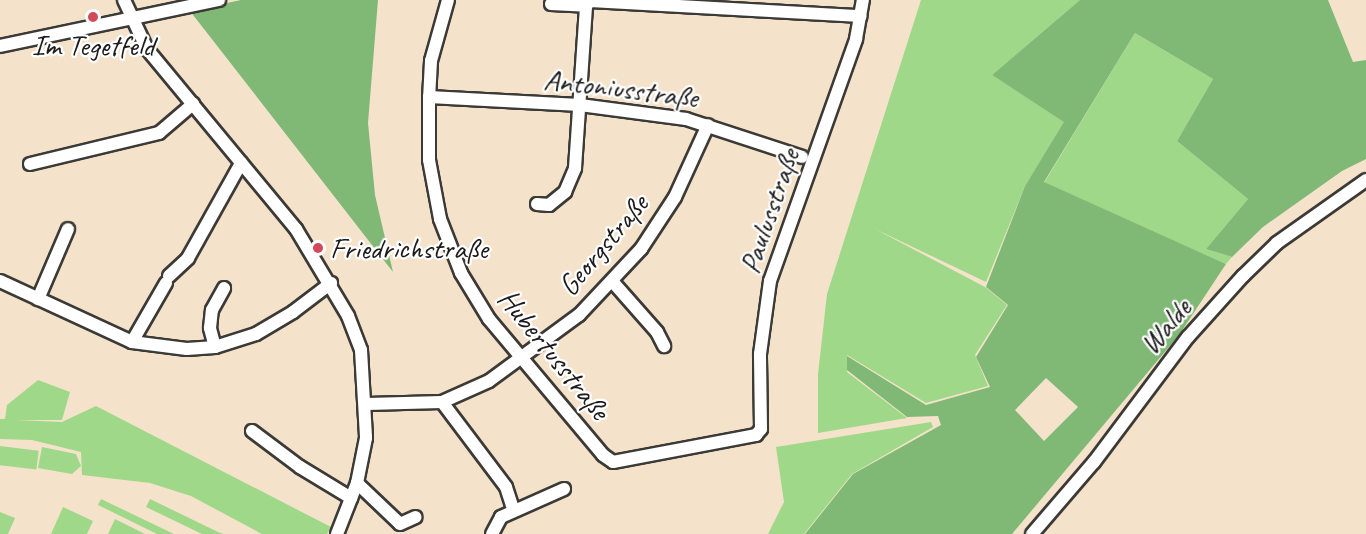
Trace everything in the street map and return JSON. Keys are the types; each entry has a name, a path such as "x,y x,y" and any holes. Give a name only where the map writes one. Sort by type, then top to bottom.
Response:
{"street":[{"path":"124,0 130,19 147,49 296,229 331,283 361,350 367,404 366,438 357,483 338,531"},
{"path":"0,46 219,0"},
{"name":"Hubertusstraße","path":"448,0 431,61 429,160 440,219 461,273 489,319 521,361 613,462 748,437"},
{"name":"Paulusstraße","path":"748,437 761,429 760,354 770,281 810,170 803,164 809,155 856,39 863,0"},
{"path":"537,204 549,205 568,184 575,168 586,6 590,1 861,16"},
{"path":"551,4 586,6"},
{"name":"Antoniusstraße","path":"429,97 580,105 708,125 809,155"},
{"path":"30,164 159,133 193,104"},
{"name":"Georgstraße","path":"367,404 442,402 489,381 521,361 579,315 641,249 675,197 708,125"},
{"path":"132,342 167,279 188,258 241,163"},
{"name":"Walde","path":"1032,534 1094,462 1181,346 1243,276 1277,243 1366,180"},
{"path":"38,299 68,229"},
{"path":"0,281 132,342 159,348 215,347 256,334 331,283"},
{"path":"612,281 657,332 664,346"},
{"path":"215,347 210,328 212,310 224,288"},
{"path":"442,402 506,487 514,511"},
{"path":"252,431 300,467 351,498"},
{"path":"357,483 400,524 416,517"},
{"path":"492,534 501,517 564,489"}],"green space":[{"path":"241,0 378,0 368,123 375,195 393,272 190,11"},
{"path":"921,0 1080,0 992,75 1065,122 1025,186 986,282 875,229 985,287 1007,305 975,355 988,386 926,403 847,355 847,372 907,418 818,433 818,374 827,294"},
{"path":"1080,0 1328,0 1353,62 1366,60 1366,159 1342,171 1263,227 1232,257 1206,249 1248,199 1177,141 1213,79 1135,33 1044,182 1226,264 1179,335 1012,534 805,534 853,474 941,425 938,416 907,417 847,370 847,356 926,405 990,387 976,357 1008,305 986,287 1025,186 1064,122 992,75","holes":["1046,378 1078,407 1044,441 1015,410"]},
{"path":"1135,33 1213,79 1177,141 1248,199 1206,249 1232,257 1226,264 1044,183"},
{"path":"38,380 70,392 62,420 16,420 62,422 96,406 331,527 327,534 262,534 191,496 150,483 82,475 81,452 32,440 0,439 0,419 5,419 7,405"},
{"path":"931,422 933,427 852,474 804,534 768,534 784,502 776,447"},
{"path":"0,446 39,451 36,470 0,465"},
{"path":"42,447 76,454 81,466 72,474 38,468"},
{"path":"101,499 174,534 157,534 98,505"},
{"path":"150,499 224,534 202,534 146,507"},
{"path":"63,507 93,521 87,534 51,534"},
{"path":"0,512 15,518 8,534 0,534"},
{"path":"115,519 145,534 108,534"}],"place":[{"name":"Im Tegetfeld","path":"93,17"},
{"name":"Friedrichstraße","path":"318,248"}]}
